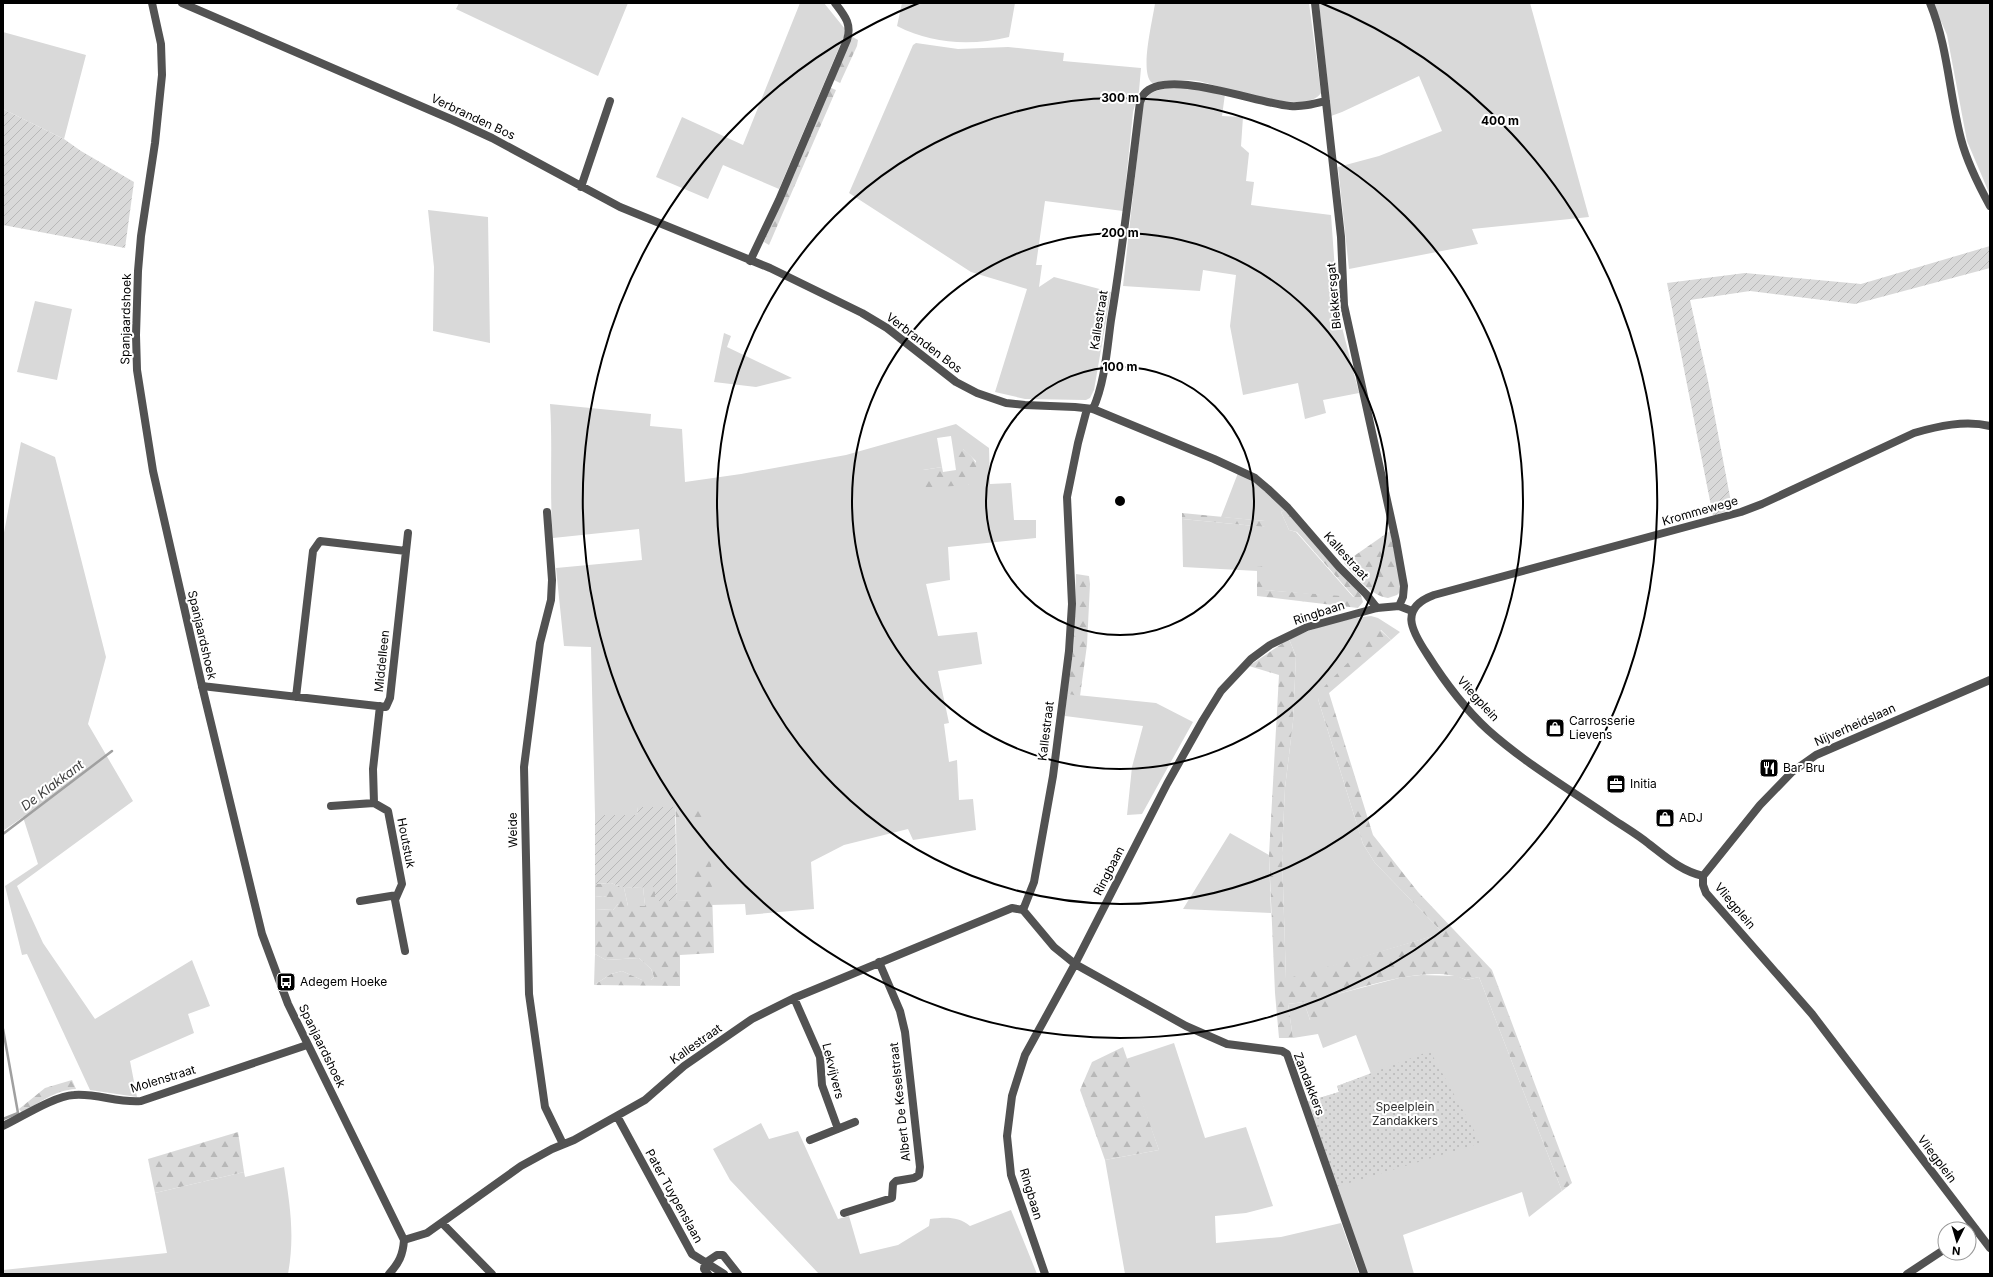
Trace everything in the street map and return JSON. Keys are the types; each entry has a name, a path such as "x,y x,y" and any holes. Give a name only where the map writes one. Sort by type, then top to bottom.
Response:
{"street":[{"name":"Spanjaardshoek","path":"152,3 161,44 162,75 138,271 137,370 153,471 202,686 262,934 288,1004 307,1045 404,1240"},
{"name":"Verbranden Bos","path":"182,3 486,135 620,207 790,278 862,313 887,328 956,382 977,393 1006,403 1090,409"},
{"path":"750,261 779,200 847,40 849,26 847,18 835,3"},
{"name":"Blekkersgat","path":"1315,3 1341,237 1344,305 1404,586 1403,597 1399,606"},
{"path":"1930,3 1941,32 1945,49 1962,141 1990,206"},
{"name":"Kallestraat","path":"404,1240 427,1233 498,1181 645,1100 684,1066 752,1019 794,998 1012,908 1023,910 1034,882 1052,776 1069,651 1072,604 1067,497 1078,443 1090,409 1098,395 1108,343 1124,236 1140,102 1144,93 1152,88 1167,84 1185,84 1290,106 1309,106 1326,101"},
{"path":"581,187 610,101"},
{"name":"Kallestraat","path":"1090,409 1214,459 1254,478 1288,508 1377,608"},
{"name":"Krommewege","path":"1412,611 1423,599 1434,594 1741,512 1784,494 1914,434 1931,428 1963,424 1990,426"},
{"name":"Weide","path":"547,512 552,580 551,600 540,643 524,767 529,994 545,1107 563,1144"},
{"name":"Middelleen","path":"202,686 386,706 390,698 408,533"},
{"path":"296,697 313,551 320,541 406,551"},
{"name":"Ringbaan","path":"1045,1274 1011,1175 1007,1136 1012,1096 1025,1055 1076,964 1167,784 1203,720 1225,686 1251,659 1276,642 1307,627 1377,608 1399,606 1412,611"},
{"name":"Vliegplein","path":"1412,611 1412,630 1421,646 1455,694 1487,729 1536,768 1642,839 1681,868 1703,876 1703,884 1706,893 1812,1014 1965,1221"},
{"name":"Nijverheidslaan","path":"1703,876 1760,805 1792,772 1816,755 1990,680"},
{"path":"330,806 374,803 373,769 380,706"},
{"name":"Houtstuk","path":"374,803 388,811 402,884 395,900 405,951"},
{"path":"360,901 397,895"},
{"path":"1023,910 1054,947 1076,964"},
{"name":"Albert De Keselstraat","path":"844,1213 892,1198 896,1180 914,1178 919,1175 920,1167 905,1032 900,1011 879,962"},
{"name":"Zandakkers","path":"1076,964 1204,1034 1226,1044 1282,1051 1287,1054 1364,1274"},
{"name":"Lekvijvers","path":"794,998 820,1057 822,1085 838,1129"},
{"name":"Molenstraat","path":"3,1126 60,1098 79,1095 127,1102 141,1101 307,1045"},
{"name":"Pater Tuypenslaan","path":"617,1116 692,1254 724,1274"},
{"path":"810,1140 855,1122"},
{"path":"442,1223 492,1274"},
{"name":"Vliegplein","path":"1977,1236 1990,1248"},
{"path":"389,1274 399,1263 403,1251 404,1240"},
{"path":"1907,1274 1937,1254"},
{"path":"708,1274 704,1269 705,1263 716,1255 723,1255 738,1274"}],"green space":[{"path":"459,3 628,3 598,76 456,9"},
{"path":"800,3 824,3 845,29 844,36 779,189 723,165 708,199 656,177 682,117 743,145"},
{"path":"902,3 1015,3 1009,37 980,42 952,42 924,37 897,26"},
{"path":"1155,3 1309,3 1321,93 1312,100 1298,102 1281,101 1262,98 1198,81 1175,80 1152,83 1148,77 1147,57"},
{"path":"1319,3 1530,3 1589,217 1472,229 1478,244 1349,269 1338,167 1379,156 1442,131 1419,76 1331,116"},
{"path":"1933,3 1990,3 1990,195 1967,141 1947,35"},
{"path":"3,32 86,55 64,139 3,109"},
{"path":"851,36 858,40 857,46 840,83 832,79"},
{"path":"916,43 958,49 1008,47 1064,53 1063,61 1141,68 1139,91 1133,112 1123,211 1045,201 1036,265 1042,265 1039,287 1054,277 1111,292 1094,390 1090,398 1086,400 1025,399 995,392 1027,289 971,272 849,193 913,45"},
{"path":"829,87 836,90 769,245 764,242"},
{"path":"1186,88 1225,94 1222,116 1243,117 1241,146 1249,153 1246,181 1254,182 1251,205 1331,215 1338,312 1359,393 1323,400 1326,413 1305,419 1298,383 1243,395 1230,326 1236,275 1203,270 1200,291 1123,286 1143,104 1146,98 1155,91"},
{"path":"3,109 64,139 81,151 134,182 125,248 3,225"},
{"path":"428,210 488,217 490,343 433,331 434,267"},
{"path":"1990,246 1990,268 1855,304 1750,291 1690,300 1708,381 1731,502 1729,510 1713,516 1667,283 1745,273 1861,284"},
{"path":"35,301 72,309 57,380 17,372"},
{"path":"724,333 731,336 727,347 792,378 756,387 714,382"},
{"path":"550,404 651,414 650,426 682,429 685,482 741,474 846,455 956,424 989,448 990,484 1011,483 1014,520 1036,520 1036,538 948,547 950,580 926,584 938,636 977,632 982,664 938,671 949,723 944,724 949,762 957,760 959,800 973,799 976,830 913,840 908,829 844,845 811,862 814,909 746,915 745,904 711,905 711,864 693,900 677,901 676,819 710,819 710,807 638,807 637,815 595,815 591,647 564,646 556,568 642,560 639,529 553,538 551,504","holes":["951,436 953,449 963,449 976,461 968,485 923,470 942,467 937,438"]},
{"path":"21,442 55,457 106,657 88,724 133,801 17,886 43,943 95,1019 192,960 210,1006 188,1014 194,1033 130,1061 137,1097 90,1090 27,954 22,955 5,886 38,864 23,817 3,831 3,538"},
{"path":"953,449 963,449 975,461 977,470 968,485 924,488 923,470 942,467 943,472 956,470"},
{"path":"1238,473 1267,491 1285,510 1281,512 1289,530 1296,532 1354,598 1263,590 1263,566 1258,567 1258,571 1183,567 1182,519 1265,527 1265,521 1221,517"},
{"path":"1285,510 1361,595 1363,602 1358,608 1257,596 1257,567 1263,566 1264,590 1354,597 1297,532 1289,530 1281,512"},
{"path":"1182,513 1265,521 1265,527 1182,519"},
{"path":"1390,531 1402,590 1397,595 1388,598 1369,589 1344,563"},
{"path":"1076,574 1089,576 1090,584 1087,645 1080,696 1067,694 1074,645"},
{"path":"1371,616 1378,618 1400,632 1391,640 1381,630 1318,699 1363,844 1375,863 1443,933 1286,980 1282,853 1285,788 1293,722 1296,656 1289,639 1329,624"},
{"path":"1380,630 1391,640 1329,693 1373,835 1418,892 1492,970 1572,1183 1562,1191 1479,977 1466,980 1452,975 1435,974 1417,975 1380,982 1330,996 1335,1012 1310,1020 1304,1002 1288,1004 1293,1038 1279,1038 1275,993 1269,855 1279,675 1249,666 1289,639 1296,656 1293,722 1285,788 1282,853 1286,979 1443,933 1375,863 1363,844 1318,699 1320,691"},
{"path":"1067,694 1156,703 1193,722 1142,814 1127,815 1132,767 1143,726 1065,716"},
{"path":"638,807 675,807 677,901 655,901 655,887 624,888 611,883 595,884 595,815 637,815"},
{"path":"675,807 710,807 710,819 676,819"},
{"path":"1230,833 1269,855 1271,913 1183,909"},
{"path":"694,861 711,861 714,953 680,955 680,986 594,985 611,974 622,971 642,980 651,980 654,977 651,969 639,958 606,960 595,954 595,909 613,910 618,904 618,900 603,896 595,897 595,884 611,883 624,888 628,906 645,906 643,887 655,887 655,901 693,900"},
{"path":"643,887 645,906 628,906 624,888"},
{"path":"603,896 618,899 618,904 613,910 595,909 595,897"},
{"path":"595,954 606,960 639,958 651,969 654,977 651,980 642,980 622,971 611,974 594,985"},
{"path":"1421,975 1457,976 1466,980 1479,977 1562,1191 1529,1217 1522,1192 1403,1235 1414,1274 1367,1274 1306,1102 1339,1092 1337,1086 1371,1074 1356,1035 1323,1048 1318,1034 1293,1038 1288,1004 1304,1002 1310,1020 1330,996 1403,977"},
{"path":"1174,1043 1205,1138 1246,1127 1273,1206 1246,1213 1215,1216 1216,1243 1281,1237 1341,1223 1359,1274 1125,1274 1105,1160 1159,1150 1126,1059"},
{"path":"1123,1047 1159,1150 1105,1160 1080,1090 1092,1062"},
{"name":"Speelplein Zandakkers","path":"1430,1051 1481,1143 1336,1187 1306,1102 1339,1092 1337,1086"},
{"path":"72,1080 76,1089 54,1094 22,1113 19,1109 45,1088"},
{"path":"761,1123 769,1139 798,1131 838,1219 849,1216 860,1254 898,1245 929,1226 930,1219 951,1218 961,1220 970,1226 1011,1210 1037,1274 819,1274 730,1180 713,1149"},
{"path":"238,1132 244,1172 155,1193 148,1159"},
{"path":"284,1167 291,1220 291,1246 288,1274 3,1274 3,1270 167,1253 155,1193 244,1172 245,1177"}],"waterway":[{"name":"De Klakkant","path":"3,834 112,751"},
{"name":"De Klakkant","path":"3,1029 18,1113 3,1119"}],"place":[{"name":"Carrosserie Lievens","path":"1555,728"},
{"name":"Bar Bru","path":"1769,768"},
{"name":"Initia","path":"1616,784"},
{"name":"ADJ","path":"1665,818"},
{"name":"Adegem Hoeke","path":"286,982"}]}
